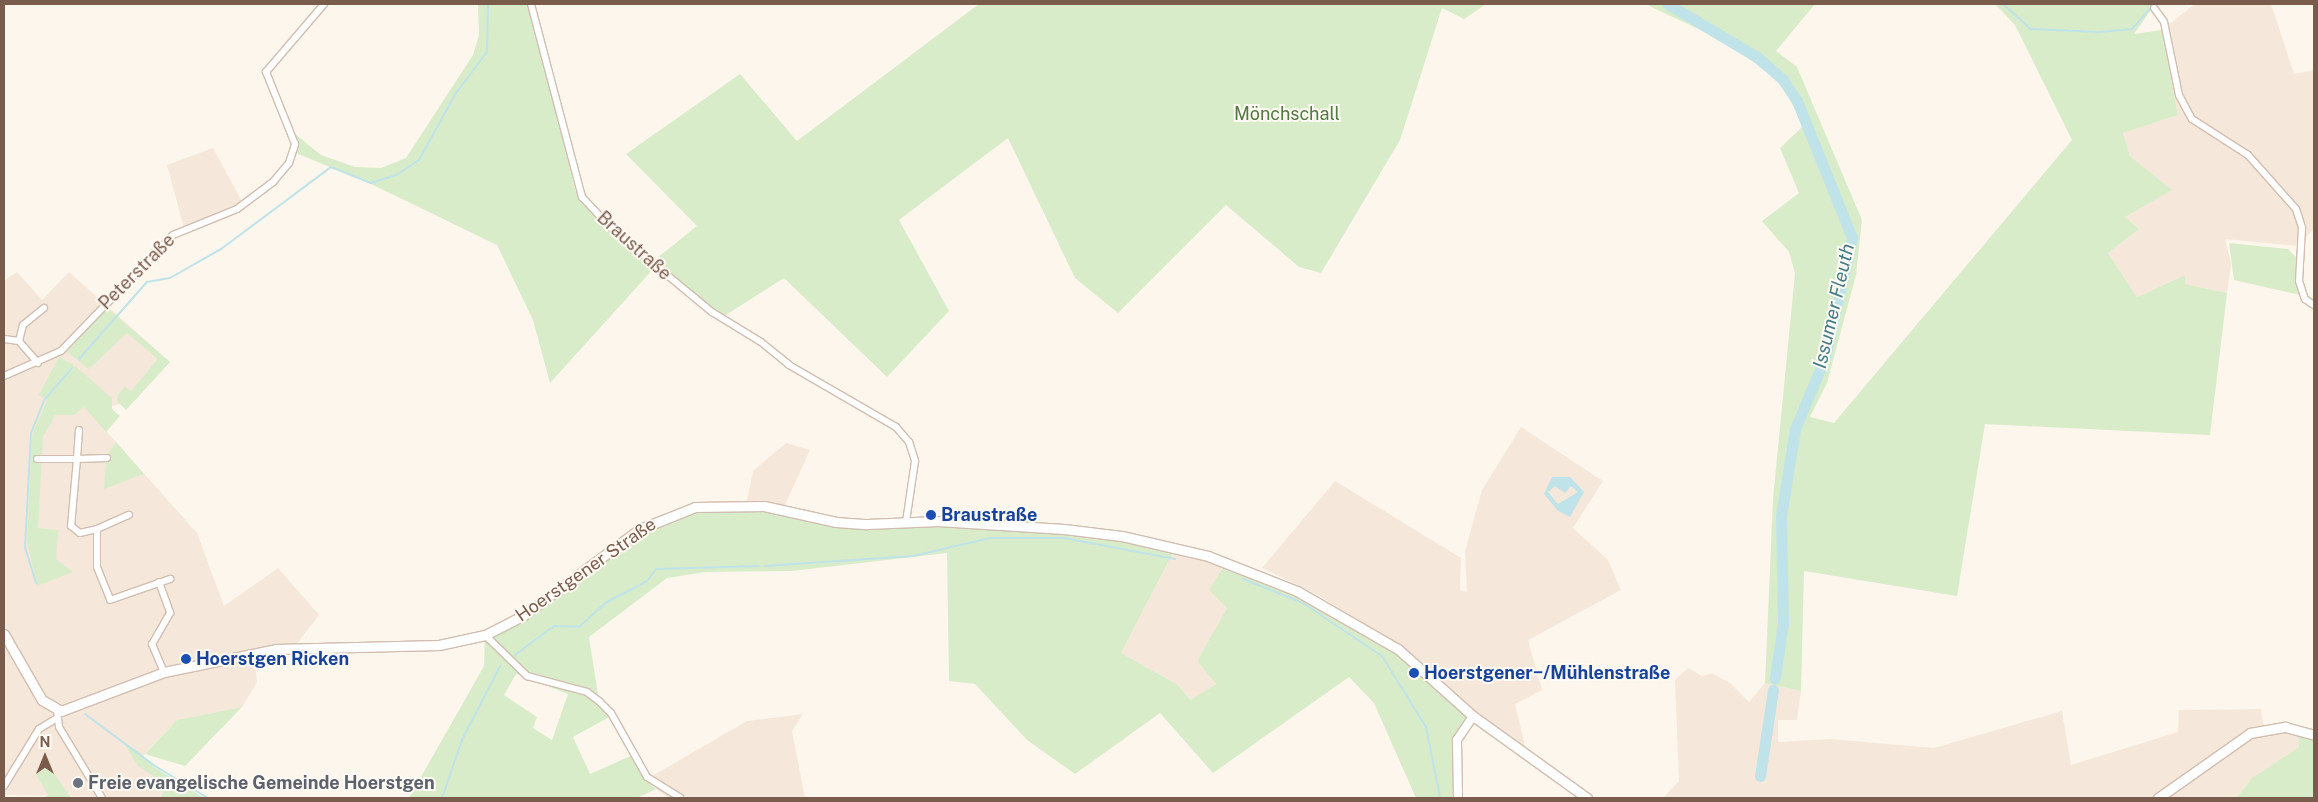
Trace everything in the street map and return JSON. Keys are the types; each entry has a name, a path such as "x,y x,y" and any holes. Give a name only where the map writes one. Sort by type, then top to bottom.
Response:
{"main road":[{"name":"Hoerstgener Straße","path":"57,714 164,672 295,646 439,645 485,635 524,615 640,529 680,510 755,505 836,522 906,522 1064,529 1122,536 1208,556 1297,591 1364,627 1408,658 1473,716 1587,798"},
{"path":"4,634 42,700 57,714"},
{"path":"2158,798 2250,733 2286,727 2314,735"}],"street":[{"name":"Peterstraße","path":"38,363 61,351 166,241 184,228 244,205 289,163 294,136 266,72 324,4"},
{"name":"Braustraße","path":"531,4 582,197 614,231 712,312 761,342 789,365 896,427 910,442 915,460 906,522"},
{"path":"2154,8 2164,22 2179,95 2192,119 2248,155 2296,209 2302,228 2299,281 2305,299 2314,305"},
{"path":"19,341 23,325 44,308"},
{"path":"4,339 19,341 38,363 4,376"},
{"path":"80,430 70,526 80,533 97,529 129,515"},
{"path":"38,459 107,458"},
{"path":"97,529 97,567 110,600 170,579"},
{"path":"159,582 170,613 152,644 164,672"},
{"path":"485,635 527,676 587,692 599,701 611,713 647,777 680,798"},
{"path":"4,786 39,729 57,714 102,798"},
{"path":"1458,798 1457,740 1473,716"}],"shaded area":[{"path":"2195,4 2271,4 2294,74 2314,70 2314,228 2298,246 2225,239 2231,264 2227,293 2185,284 2185,275 2137,297 2108,253 2139,229 2125,217 2171,190 2130,156 2123,133 2178,115 2162,30"},
{"path":"213,148 244,205 184,228 167,165"},
{"path":"17,272 42,300 69,272 170,362 136,399 113,406 86,383 74,395 197,533 224,606 278,568 319,615 295,646 254,653 257,682 242,707 177,720 136,763 165,783 161,798 4,795 4,281"},
{"path":"1521,427 1603,481 1573,528 1608,560 1621,590 1528,640 1542,690 1515,704 1526,750 1497,730 1414,656 1318,595 1262,568 1335,481 1461,558 1460,590 1467,592 1465,551 1482,490"},
{"path":"786,443 810,450 784,507 746,505 753,471"},
{"path":"1176,547 1236,566 1227,608 1197,661 1216,684 1192,700 1178,685 1121,653"},
{"path":"1688,668 1702,676 1712,673 1730,683 1749,702 1765,683 1801,691 1797,720 1778,720 1778,742 1830,739 1934,748 2062,711 2071,765 2178,732 2179,710 2261,709 2264,728 2301,730 2299,747 2252,778 2236,798 1663,798 1679,781 1675,680"},
{"path":"803,714 792,731 805,798 669,798 656,789 654,775 747,721"}],"green space":[{"name":"Mönchschall","path":"478,4 531,4 575,190 587,207 651,263 697,226 626,154 740,74 797,141 979,4 1486,4 1464,19 1442,8 1400,140 1321,273 1299,267 1226,205 1118,313 1075,278 1008,138 899,220 949,311 887,377 784,278 721,318 655,267 550,383 533,320 497,245 371,184 296,153 294,133 321,155 355,167 381,168 406,158 473,55 479,35"},
{"path":"1645,4 1815,4 1776,51 1797,67 1862,220 1856,275 1827,383 1810,417 1834,423 2072,140 2015,25 1995,4 2155,4 2134,34 2162,30 2178,115 2123,133 2130,156 2172,190 2125,217 2139,229 2108,253 2137,297 2185,275 2185,284 2227,293 2210,435 1985,424 1957,596 1804,571 1801,691 1765,683 1773,499 1795,273 1789,252 1762,221 1799,193 1780,148 1804,125 1779,80 1722,40"},
{"path":"2229,243 2288,249 2297,258 2300,295 2234,280"},
{"path":"106,307 170,362 126,410 117,401 118,395 125,386 131,391 158,359 127,333 89,369 67,352"},
{"path":"59,357 74,365 54,403 39,395"},
{"path":"75,366 112,398 112,409 120,416 106,432 84,407 74,415 55,415 43,437 38,528 58,530 56,559 73,572 37,586 27,541 32,435 47,400"},
{"path":"116,442 144,474 104,489 106,457"},
{"path":"722,504 839,520 987,523 1176,547 1121,653 1178,685 1191,700 1216,684 1197,661 1227,608 1209,590 1226,563 1364,627 1398,649 1473,716 1457,740 1458,798 1416,798 1374,703 1349,677 1213,773 1160,713 1075,774 1027,740 975,684 949,681 947,553 792,571 706,572 667,578 589,637 599,701 611,716 573,737 590,774 635,754 644,779 656,789 637,798 409,798 484,666 485,635 652,521","holes":["516,674 568,694 552,740 533,728 537,717 504,695"]},
{"path":"242,707 185,766 145,754 177,720"},
{"path":"2298,730 2314,736 2314,798 2236,798 2252,778 2299,747"},
{"path":"125,745 140,752 154,767 204,798 161,798 165,783 138,766"},
{"path":"49,766 71,798 44,798 48,795 36,775"}],"water":[{"path":"1552,477 1570,477 1584,492 1570,517 1558,511 1544,494","holes":["1555,486 1565,493 1571,486 1578,492 1558,504 1548,492"]}],"waterway":[{"path":"79,359 147,282 170,278 221,249 331,167 371,183 398,174 419,160 456,93 487,52 488,4"},
{"name":"Issumer Fleuth","path":"1668,4 1757,57 1783,80 1797,101 1852,238 1825,357 1795,429 1781,516 1783,623 1775,678"},
{"path":"2003,4 2031,29 2099,32 2132,29 2150,9"},
{"path":"36,583 25,548 31,433 45,399 72,368"},
{"path":"765,566 913,556 990,538 1064,538 1175,559"},
{"path":"515,655 554,626 579,627 607,602 647,581 656,569 759,566"},
{"path":"1243,579 1303,603 1382,656 1426,727 1440,798"},
{"path":"442,798 462,740 500,666"},
{"name":"Issumer Fleuth","path":"1760,776 1773,690"},
{"path":"85,714 155,766 208,798"}],"place":[{"name":"Braustraße","path":"931,515"},
{"name":"Hoerstgen Ricken","path":"186,659"},
{"name":"Hoerstgener−/Mühlenstraße","path":"1414,673"},
{"name":"Freie evangelische Gemeinde Hoerstgen","path":"78,783"}]}
